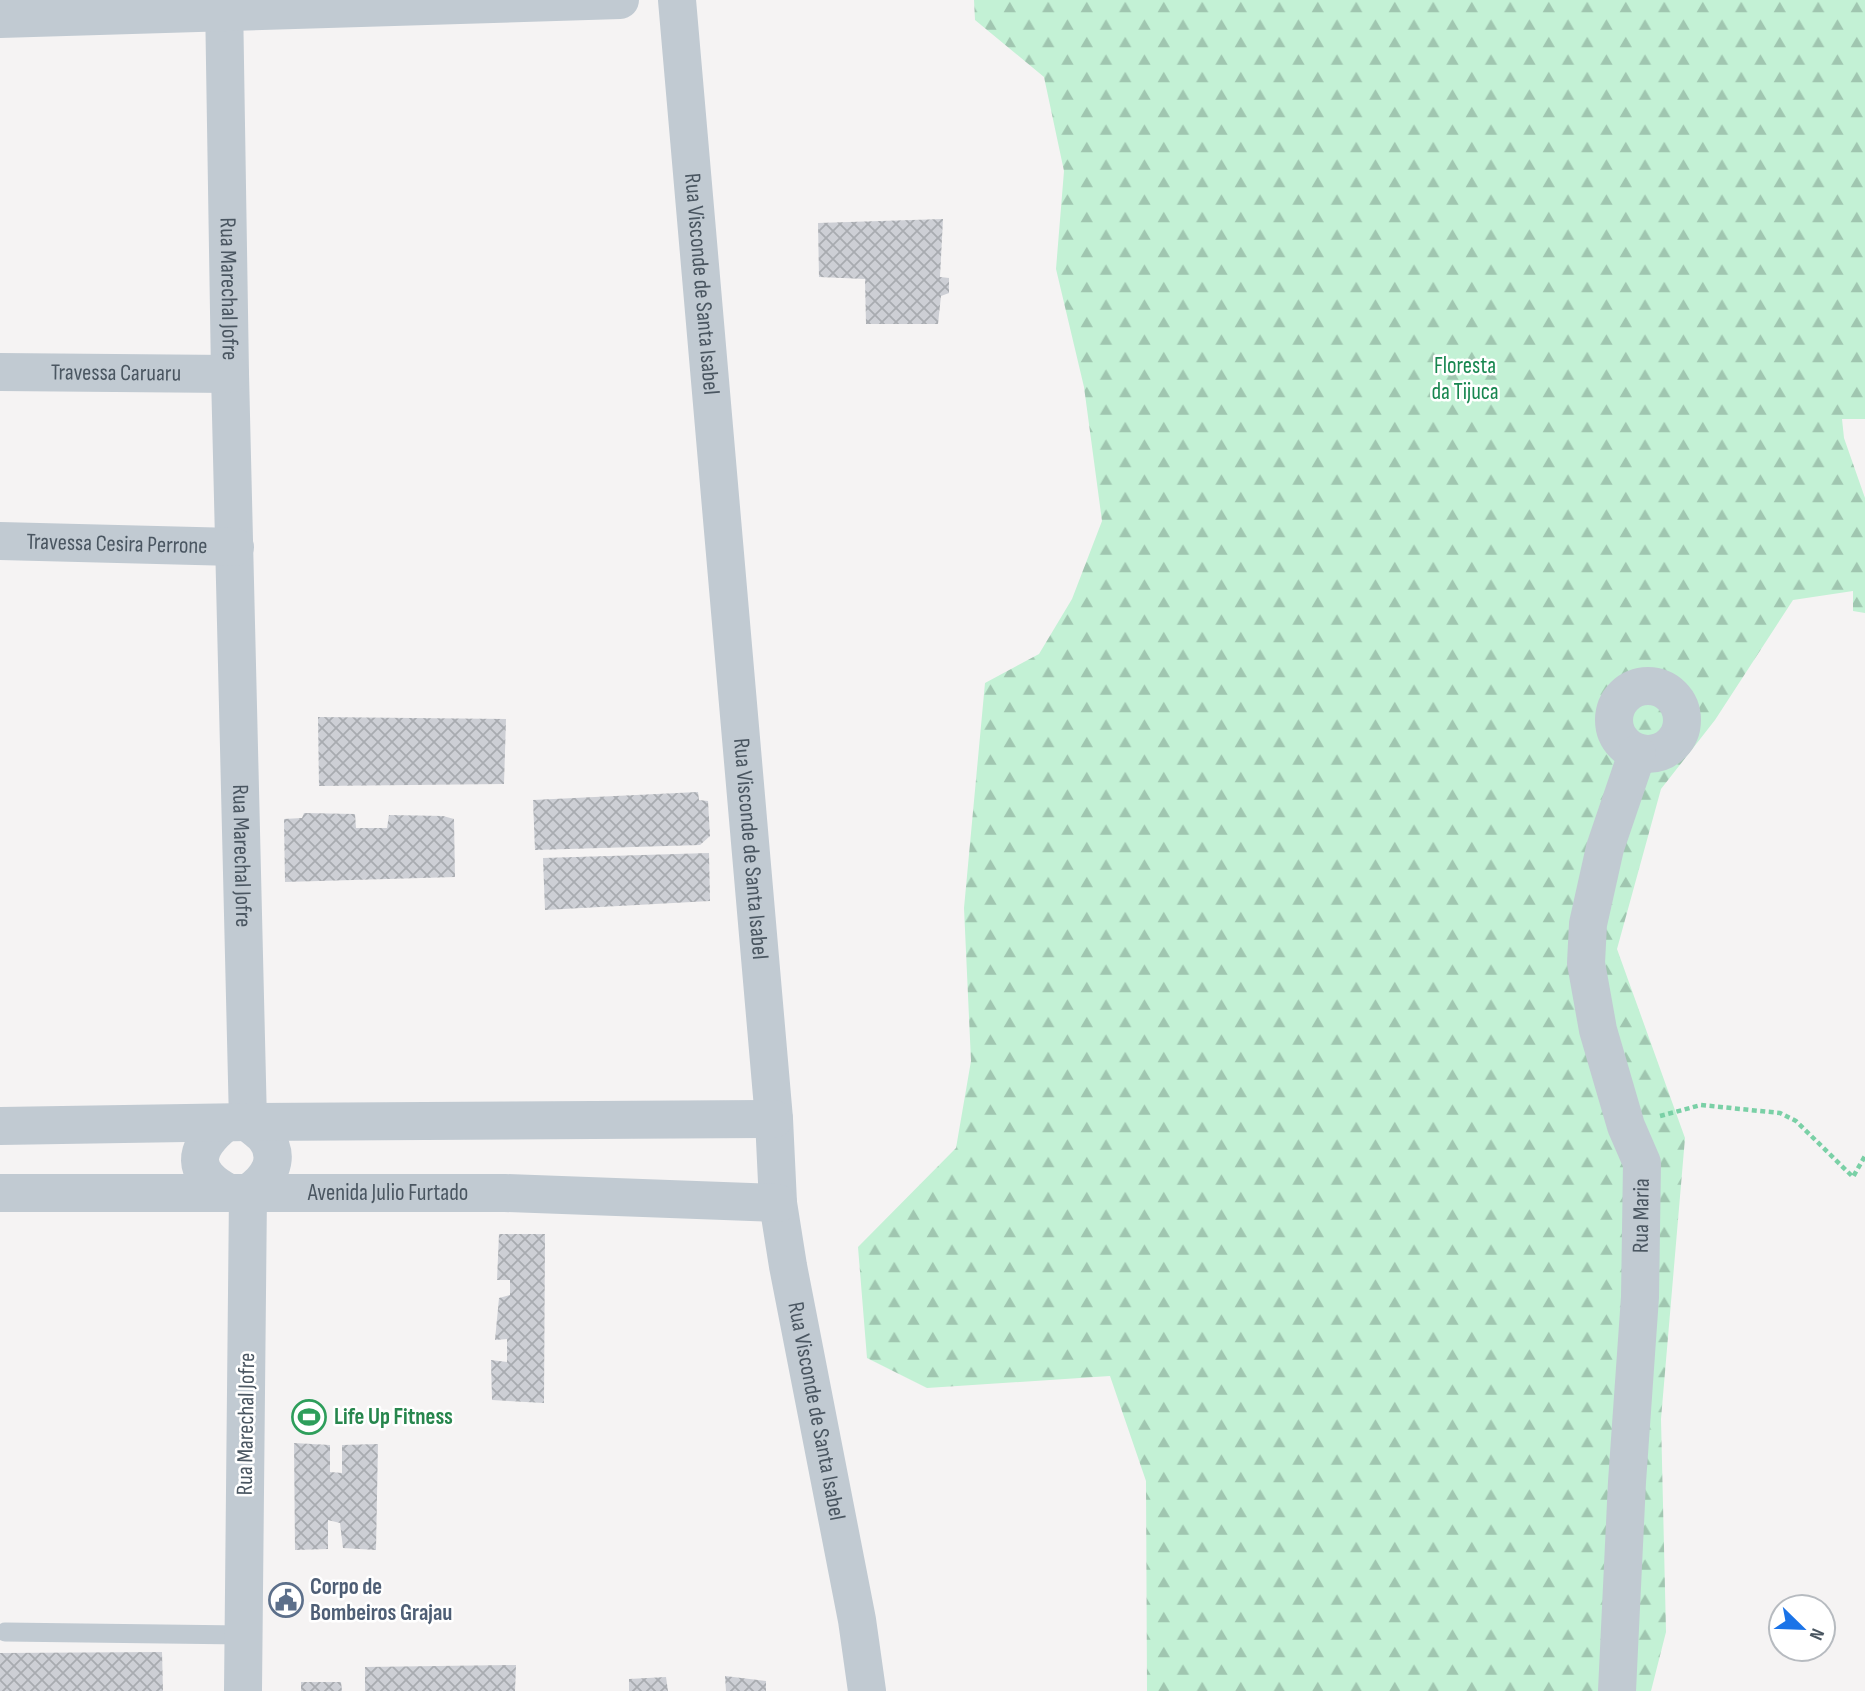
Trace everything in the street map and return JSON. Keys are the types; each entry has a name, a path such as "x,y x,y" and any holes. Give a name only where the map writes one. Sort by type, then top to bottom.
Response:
{"street":[{"path":"0,19 224,5 620,0"},
{"name":"Rua Visconde de Santa Isabel","path":"677,0 774,1119 778,1203 857,1620 867,1691"},
{"name":"Rua Marechal Jofre","path":"224,5 234,547 236,1123"},
{"name":"Travessa Caruaru","path":"0,372 230,374"},
{"name":"Travessa Cesira Perrone","path":"0,541 234,547"},
{"name":"Rua Maria","path":"1617,1691 1627,1482 1640,1297 1642,1163 1626,1126 1598,1030 1586,963 1588,924 1605,848 1637,754"},
{"path":"0,1126 774,1119"},
{"path":"236,1123 265,1137 272,1152 270,1170 262,1184 238,1193 210,1184 201,1169 201,1151 208,1136 236,1123"},
{"name":"Avenida Julio Furtado","path":"0,1193 505,1193 778,1203"},
{"name":"Rua Marechal Jofre","path":"238,1193 243,1691"}],"lane":[{"path":"5,1632 243,1635"}],"path":[{"path":"1626,1126 1701,1105 1780,1113 1796,1121 1853,1177 1865,1156"}],"green space":[{"name":"Floresta da Tijuca","path":"974,0 1865,0 1865,419 1842,419 1844,438 1865,498 1865,613 1853,611 1853,591 1793,600 1715,720 1661,789 1617,949 1685,1138 1661,1419 1666,1632 1651,1691 1147,1691 1146,1481 1110,1376 927,1388 867,1358 858,1247 956,1148 971,1061 964,908 985,683 1039,654 1072,599 1102,521 1084,387 1056,269 1064,171 1044,77 975,20"}],"building":[{"path":"943,219 940,277 949,278 949,293 941,296 938,324 866,324 865,279 819,277 818,223"},
{"path":"318,717 506,719 504,784 319,786"},
{"path":"698,792 699,800 708,801 710,836 700,845 535,850 533,800"},
{"path":"304,813 355,814 356,828 387,828 389,815 443,816 454,819 455,877 285,882 284,819 302,818"},
{"path":"709,853 710,901 545,910 543,858"},
{"path":"499,1234 545,1234 544,1403 492,1400 491,1360 507,1362 507,1339 495,1340 499,1298 510,1295 510,1280 497,1280"},
{"path":"294,1443 330,1445 330,1472 342,1473 342,1445 378,1444 376,1550 343,1548 340,1523 328,1520 328,1549 295,1550"},
{"path":"162,1652 163,1691 0,1691 0,1653"},
{"path":"516,1665 515,1691 365,1691 365,1667"},
{"path":"725,1676 766,1681 766,1691 726,1691"},
{"path":"666,1677 668,1691 629,1691 629,1679"},
{"path":"301,1682 341,1682 342,1691 301,1691"}],"place":[{"name":"Life Up Fitness","path":"309,1417"},
{"name":"Corpo de Bombeiros Grajau","path":"286,1600"}]}
